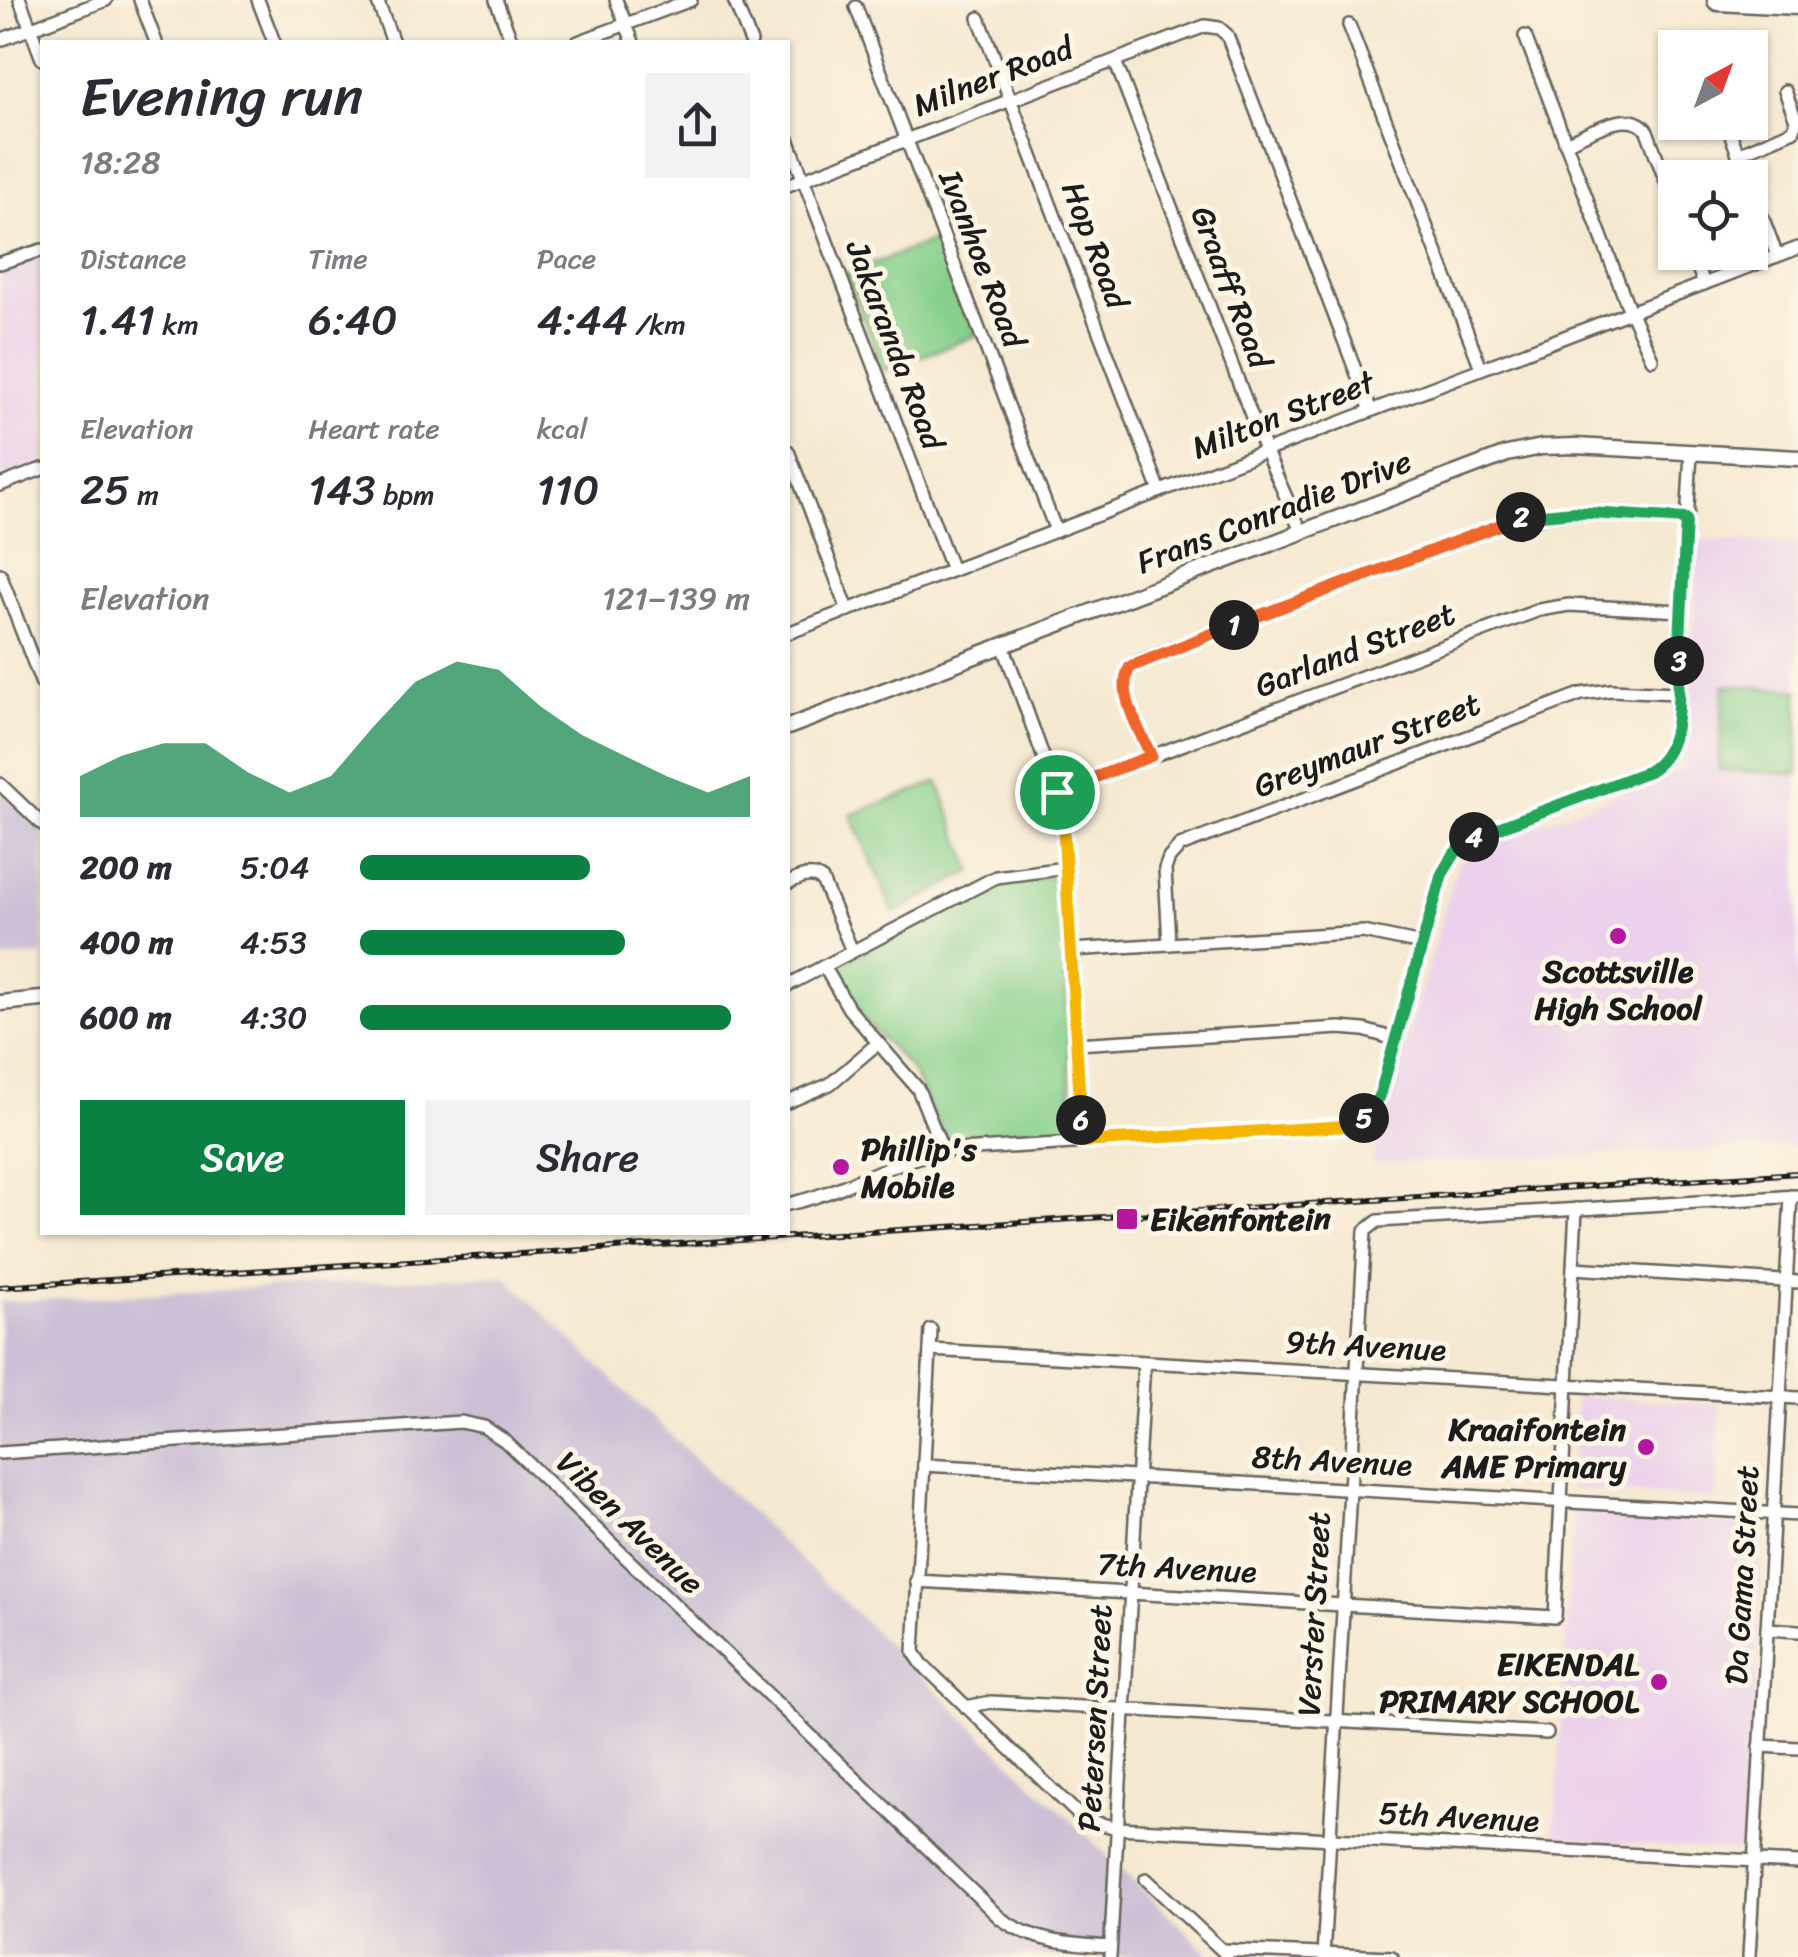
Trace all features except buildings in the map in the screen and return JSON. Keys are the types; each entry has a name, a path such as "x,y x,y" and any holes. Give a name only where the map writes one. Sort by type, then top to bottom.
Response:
{"highway":[{"path":"1718,0 1798,4"}],"street":[{"path":"20,0 40,53"},
{"path":"0,40 106,0"},
{"path":"140,0 155,40"},
{"path":"258,0 273,40"},
{"path":"377,0 392,40"},
{"path":"496,0 511,40"},
{"path":"616,0 632,40"},
{"path":"583,40 690,0"},
{"path":"734,0 749,40"},
{"name":"Ivanhoe Road","path":"856,7 1056,531"},
{"name":"Hop Road","path":"979,18 1160,491"},
{"path":"1349,24 1481,368"},
{"name":"Milner Road","path":"790,184 1204,26 1219,28 1228,36 1371,410"},
{"path":"1525,36 1652,358"},
{"name":"Graaff Road","path":"1115,60 1301,531"},
{"path":"1738,154 1794,130 1796,120 1785,91"},
{"path":"1566,142 1626,119 1640,122 1658,161"},
{"path":"1733,140 1740,160"},
{"name":"Jakaranda Road","path":"790,144 952,570"},
{"path":"1768,232 1777,256"},
{"name":"Milton Street","path":"790,632 1798,248"},
{"path":"0,262 40,251"},
{"path":"1699,270 1704,284"},
{"name":"Frans Conradie Drive","path":"790,726 1491,458 1524,450 1576,446 1798,458"},
{"path":"790,1203 840,1188 912,1157 943,1151 1354,1124 1376,1104 1442,874 1462,846 1475,837 1655,768 1673,744 1690,452"},
{"path":"790,456 848,610"},
{"path":"0,485 40,470"},
{"path":"1151,756 1124,686 1127,671 1138,662 1511,520 1574,512 1686,519"},
{"path":"0,574 40,679"},
{"name":"Garland Street","path":"1057,792 1539,610 1569,606 1682,611"},
{"path":"1003,645 1057,792 1066,868 1082,1142"},
{"name":"Greymaur Street","path":"1169,944 1165,868 1180,846 1581,694 1611,690 1677,692"},
{"path":"0,784 40,822"},
{"path":"790,984 996,876 1066,868"},
{"path":"790,882 816,875 822,880 852,951"},
{"path":"1070,950 1363,932 1422,944"},
{"path":"824,966 849,1010 918,1089 943,1151"},
{"path":"0,1003 40,999"},
{"path":"1076,1044 1340,1028 1364,1030 1395,1040"},
{"path":"790,1101 830,1084 878,1043"},
{"path":"1561,1502 1576,1209 1794,1196"},
{"name":"Da Gama Street","path":"1749,1957 1780,1397 1792,1281 1794,1196"},
{"name":"Verster Street","path":"1323,1955 1363,1236 1368,1227 1378,1222 1576,1209"},
{"path":"1573,1268 1792,1281"},
{"path":"931,1330 914,1652 1083,1818 1117,1828"},
{"name":"9th Avenue","path":"930,1350 1798,1398"},
{"name":"Petersen Street","path":"1110,1952 1144,1362"},
{"name":"Viben Avenue","path":"0,1453 461,1422 484,1427 505,1440 1000,1918 1048,1942 1110,1952"},
{"name":"8th Avenue","path":"924,1465 1798,1515"},
{"name":"7th Avenue","path":"916,1581 1555,1618 1561,1502"},
{"path":"1767,1629 1798,1631"},
{"path":"966,1706 990,1702 1548,1734"},
{"path":"1760,1746 1798,1748"},
{"name":"5th Avenue","path":"1117,1828 1798,1863"},
{"path":"1146,1879 1226,1954 1392,1957"}],"shaded area":[{"path":"40,255 40,463 0,479 0,270"},
{"name":"Scottsville High School","path":"1698,539 1798,544 1798,1146 1371,1164 1458,863 1490,844 1685,768"},
{"path":"0,790 40,829 40,955 0,959"},
{"path":"504,1275 1213,1957 0,1957 0,1302"},
{"name":"Kraaifontein AME Primary","path":"1576,1396 1720,1405 1716,1499 1572,1489"},
{"name":"EIKENDAL PRIMARY SCHOOL","path":"1573,1513 1764,1526 1747,1852 1554,1838"}],"green space":[{"path":"939,239 977,335 884,371 846,274"},
{"path":"1724,685 1798,690 1798,774 1719,770"},
{"path":"938,782 972,871 894,913 851,815"},
{"path":"1046,876 1059,884 1061,892 1073,1130 1062,1137 953,1143 941,1130 910,1069 845,996 835,970 839,963 995,882"}],"railway":[{"path":"0,1287 1798,1173"}],"place":[{"name":"Scottsville High School","path":"1618,936"},
{"name":"Phillip's Mobile","path":"841,1167"},
{"name":"Eikenfontein","path":"1127,1219"},
{"name":"Kraaifontein AME Primary","path":"1646,1447"},
{"name":"EIKENDAL PRIMARY SCHOOL","path":"1659,1682"}],"route":[{"path":"1574,512 1686,519 1675,735 1670,751 1649,771 1475,837 1455,853 1442,874 1376,1104 1354,1124 1082,1142 1063,822 1057,792 1151,756 1124,686 1127,671 1138,662 1511,520 1574,512"}]}
